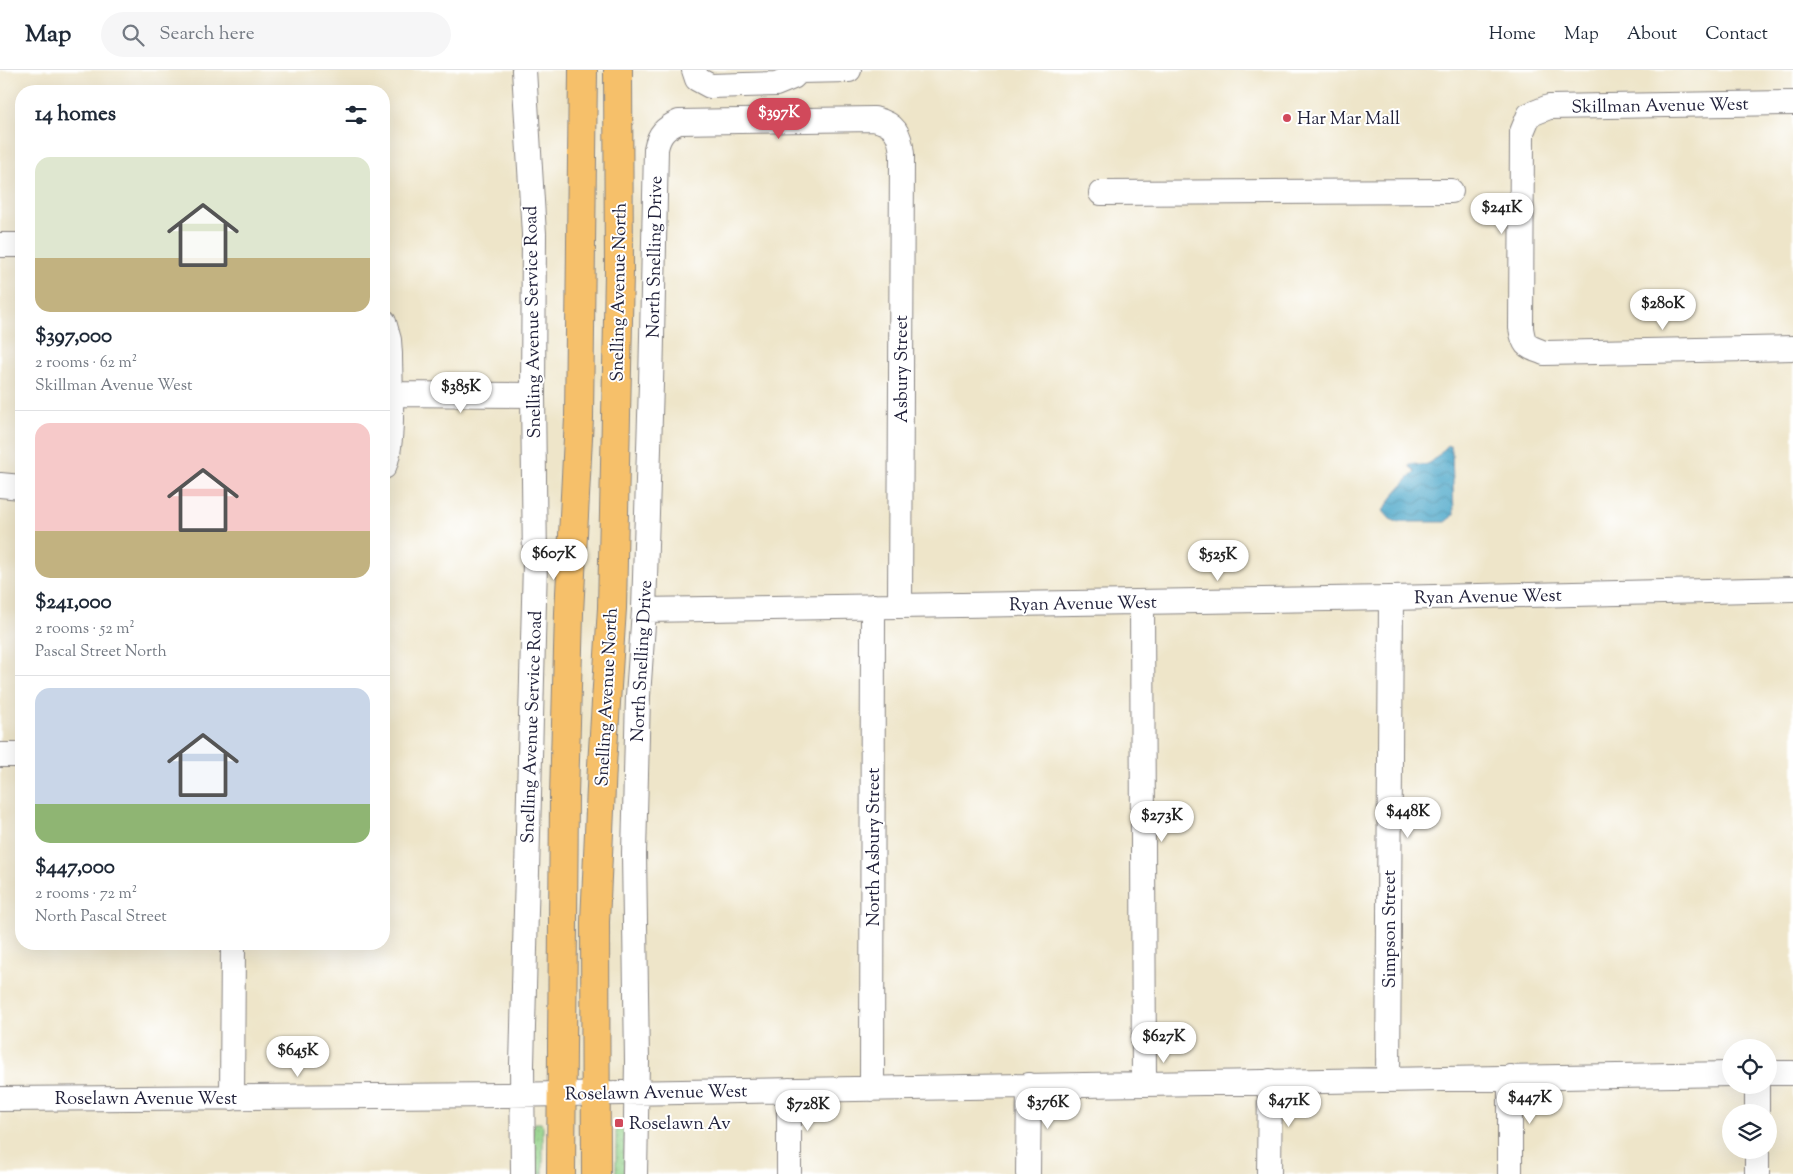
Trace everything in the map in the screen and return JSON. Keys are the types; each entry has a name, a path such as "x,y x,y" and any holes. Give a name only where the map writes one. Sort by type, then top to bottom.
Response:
{"main road":[{"path":"561,1174 564,796 569,613 579,418 583,70"},
{"name":"Snelling Avenue North","path":"596,1174 595,922 612,608 619,272 618,70"}],"street":[{"name":"Snelling Avenue Service Road","path":"523,1174 522,1066 535,563 534,234 524,70"},
{"path":"694,70 697,79 710,86 776,84 793,77 799,71 849,70"},
{"name":"Skillman Avenue West","path":"1793,103 1549,107 1529,115 1522,132 1521,328 1523,342 1544,353 1793,348"},
{"name":"North Snelling Drive","path":"635,1174 634,853 638,696 644,610 659,140 678,122 874,119 888,122 896,132"},
{"name":"Asbury Street","path":"896,132 900,140 902,154 900,606"},
{"path":"1101,193 1450,191"},
{"path":"0,245 15,245"},
{"path":"390,354 390,440"},
{"path":"390,394 533,395"},
{"path":"0,485 15,486"},
{"name":"Ryan Avenue West","path":"644,610 1390,598 1793,589"},
{"name":"Simpson Street","path":"1388,1080 1390,598"},
{"path":"1142,602 1144,1084"},
{"name":"North Asbury Street","path":"872,1089 873,606"},
{"path":"0,755 15,755"},
{"path":"232,1098 233,950"},
{"path":"1777,1073 1793,1073"},
{"name":"Roselawn Avenue West","path":"0,1099 597,1093 1722,1074"},
{"path":"1510,1077 1510,1174"},
{"path":"1269,1174 1270,1081"},
{"path":"1028,1174 1029,1085"},
{"path":"789,1090 789,1174"},
{"path":"1757,1159 1757,1174"}],"green space":[{"path":"618,1121 625,1121 624,1174 616,1174 616,1123"},
{"path":"535,1123 541,1123 543,1126 543,1174 532,1174 533,1126"}],"water":[{"path":"1448,445 1451,447 1452,452 1454,515 1445,522 1397,522 1390,519 1383,511 1395,493 1415,471 1409,466 1413,463 1424,465 1433,461"}],"place":[{"name":"Har Mar Mall","path":"1287,118"},
{"name":"Roselawn Av","path":"619,1123"}]}
